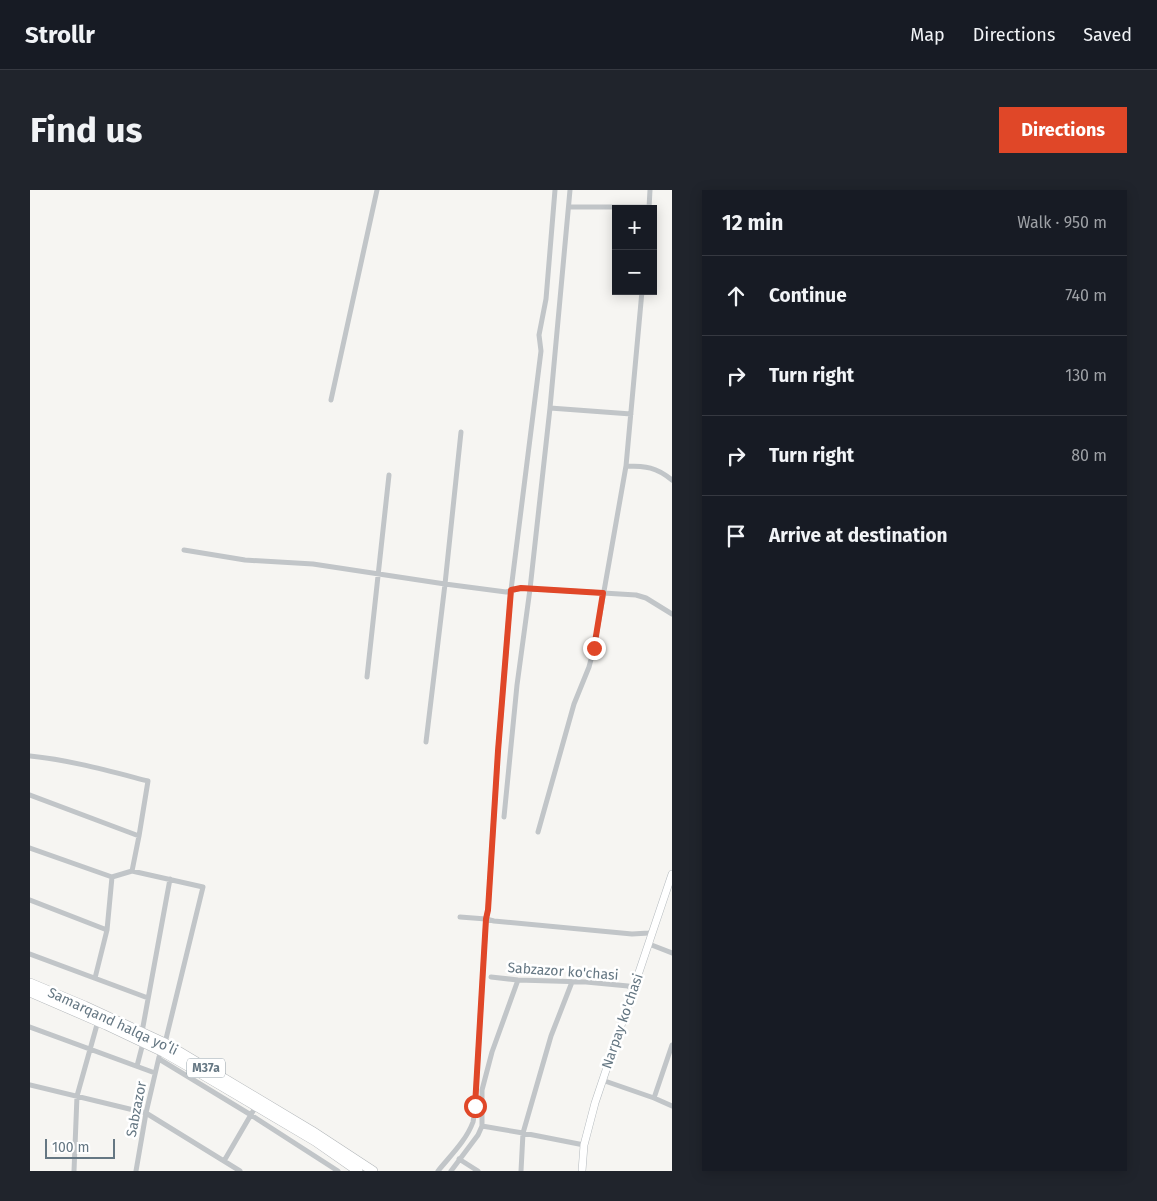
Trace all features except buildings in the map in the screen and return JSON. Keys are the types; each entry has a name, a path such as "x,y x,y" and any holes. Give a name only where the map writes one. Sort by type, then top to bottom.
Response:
{"highway":[{"name":"Samarqand halqa yoʻli","path":"30,983 312,1131 373,1171"},
{"name":"Samarqand halqa yoʻli","path":"30,992 105,1021 142,1032 162,1051 315,1141 358,1171"}],"street":[{"path":"331,400 377,190"},
{"path":"438,1171 462,1142 473,1120 475,1106 486,919 511,590 541,351 539,335 546,299 555,190"},
{"path":"504,816 517,685 530,589 550,408 570,190"},
{"path":"649,205 650,190"},
{"path":"569,207 612,208"},
{"path":"538,832 574,704 589,667 594,648 626,466 642,295"},
{"path":"550,408 631,414"},
{"path":"426,742 461,432"},
{"path":"626,466 656,469 672,480"},
{"path":"368,677 389,475"},
{"path":"184,550 244,560 313,564 506,592 521,588 623,593 646,598 672,614"},
{"path":"30,756 98,768 148,781 132,871"},
{"path":"30,795 139,836"},
{"path":"30,848 112,877 132,871 170,879 142,1032"},
{"name":"Narpay ko'chasi","path":"582,1171 584,1145 595,1103 672,874"},
{"path":"95,978 107,930 112,877"},
{"name":"Sabzazor","path":"138,1170 146,1113 155,1073 203,887 170,879"},
{"path":"30,900 107,930"},
{"path":"460,917 486,919 494,922 632,934 649,934 653,930"},
{"path":"649,944 672,953"},
{"path":"30,954 148,998"},
{"name":"Sabzazor ko'chasi","path":"491,977 518,980 586,982 628,986 633,989"},
{"path":"451,1171 478,1135 482,1126 482,1090 492,1052 518,980"},
{"path":"521,1171 523,1133 551,1036 572,982"},
{"path":"74,1171 77,1096 91,1050 105,1021"},
{"path":"30,1027 155,1073"},
{"path":"137,1066 143,1043"},
{"path":"654,1098 672,1045"},
{"path":"162,1051 250,1115 338,1171"},
{"path":"602,1080 672,1106"},
{"path":"30,1084 146,1113 240,1171"},
{"path":"224,1161 256,1106"},
{"path":"482,1126 584,1145"},
{"path":"459,1159 478,1171"}],"route":[{"path":"475,1106 486,919 488,914 498,751 511,590 521,588 603,593 594,648"}]}
